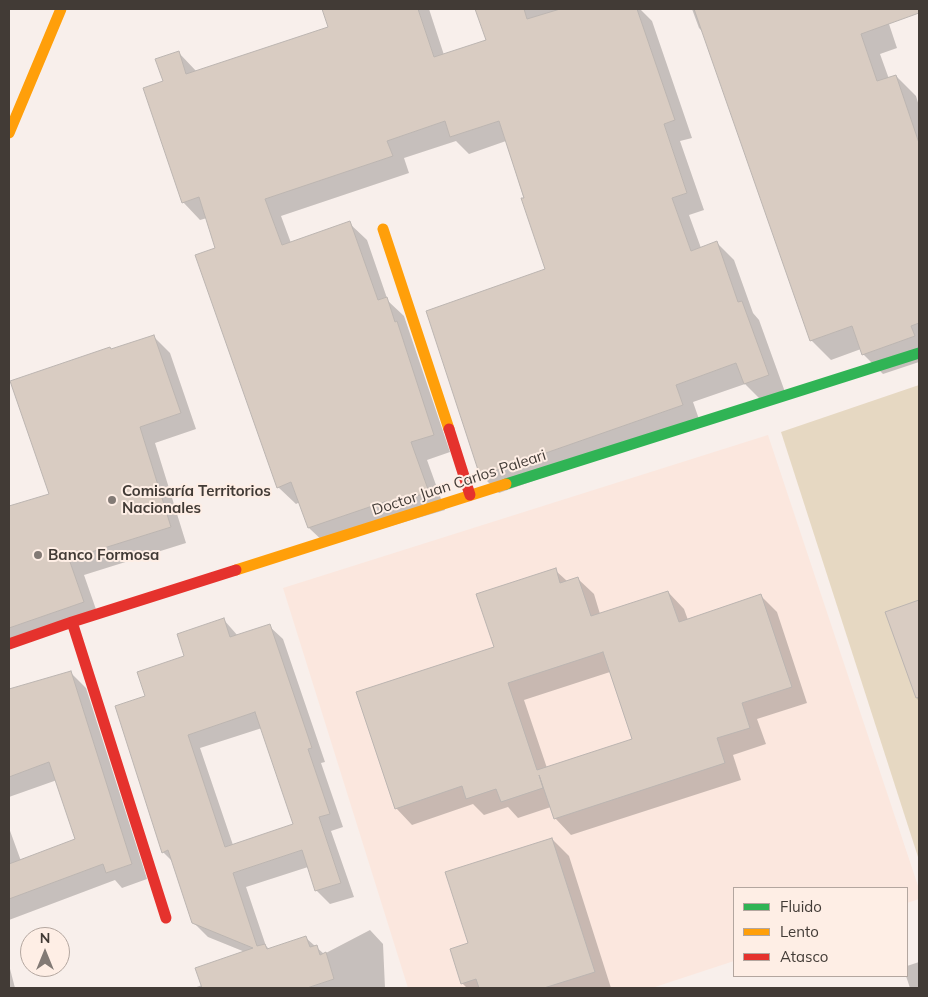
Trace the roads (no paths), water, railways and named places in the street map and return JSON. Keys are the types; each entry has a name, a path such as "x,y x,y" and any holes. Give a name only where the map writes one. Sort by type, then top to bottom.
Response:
{"street":[{"path":"9,133 61,9"},
{"path":"383,229 470,495"},
{"name":"Doctor Juan Carlos Paleari","path":"9,644 72,622 919,353"},
{"path":"72,622 166,918"}],"place":[{"name":"Comisaría Territorios Nacionales","path":"112,500"},
{"name":"Banco Formosa","path":"38,555"}]}
